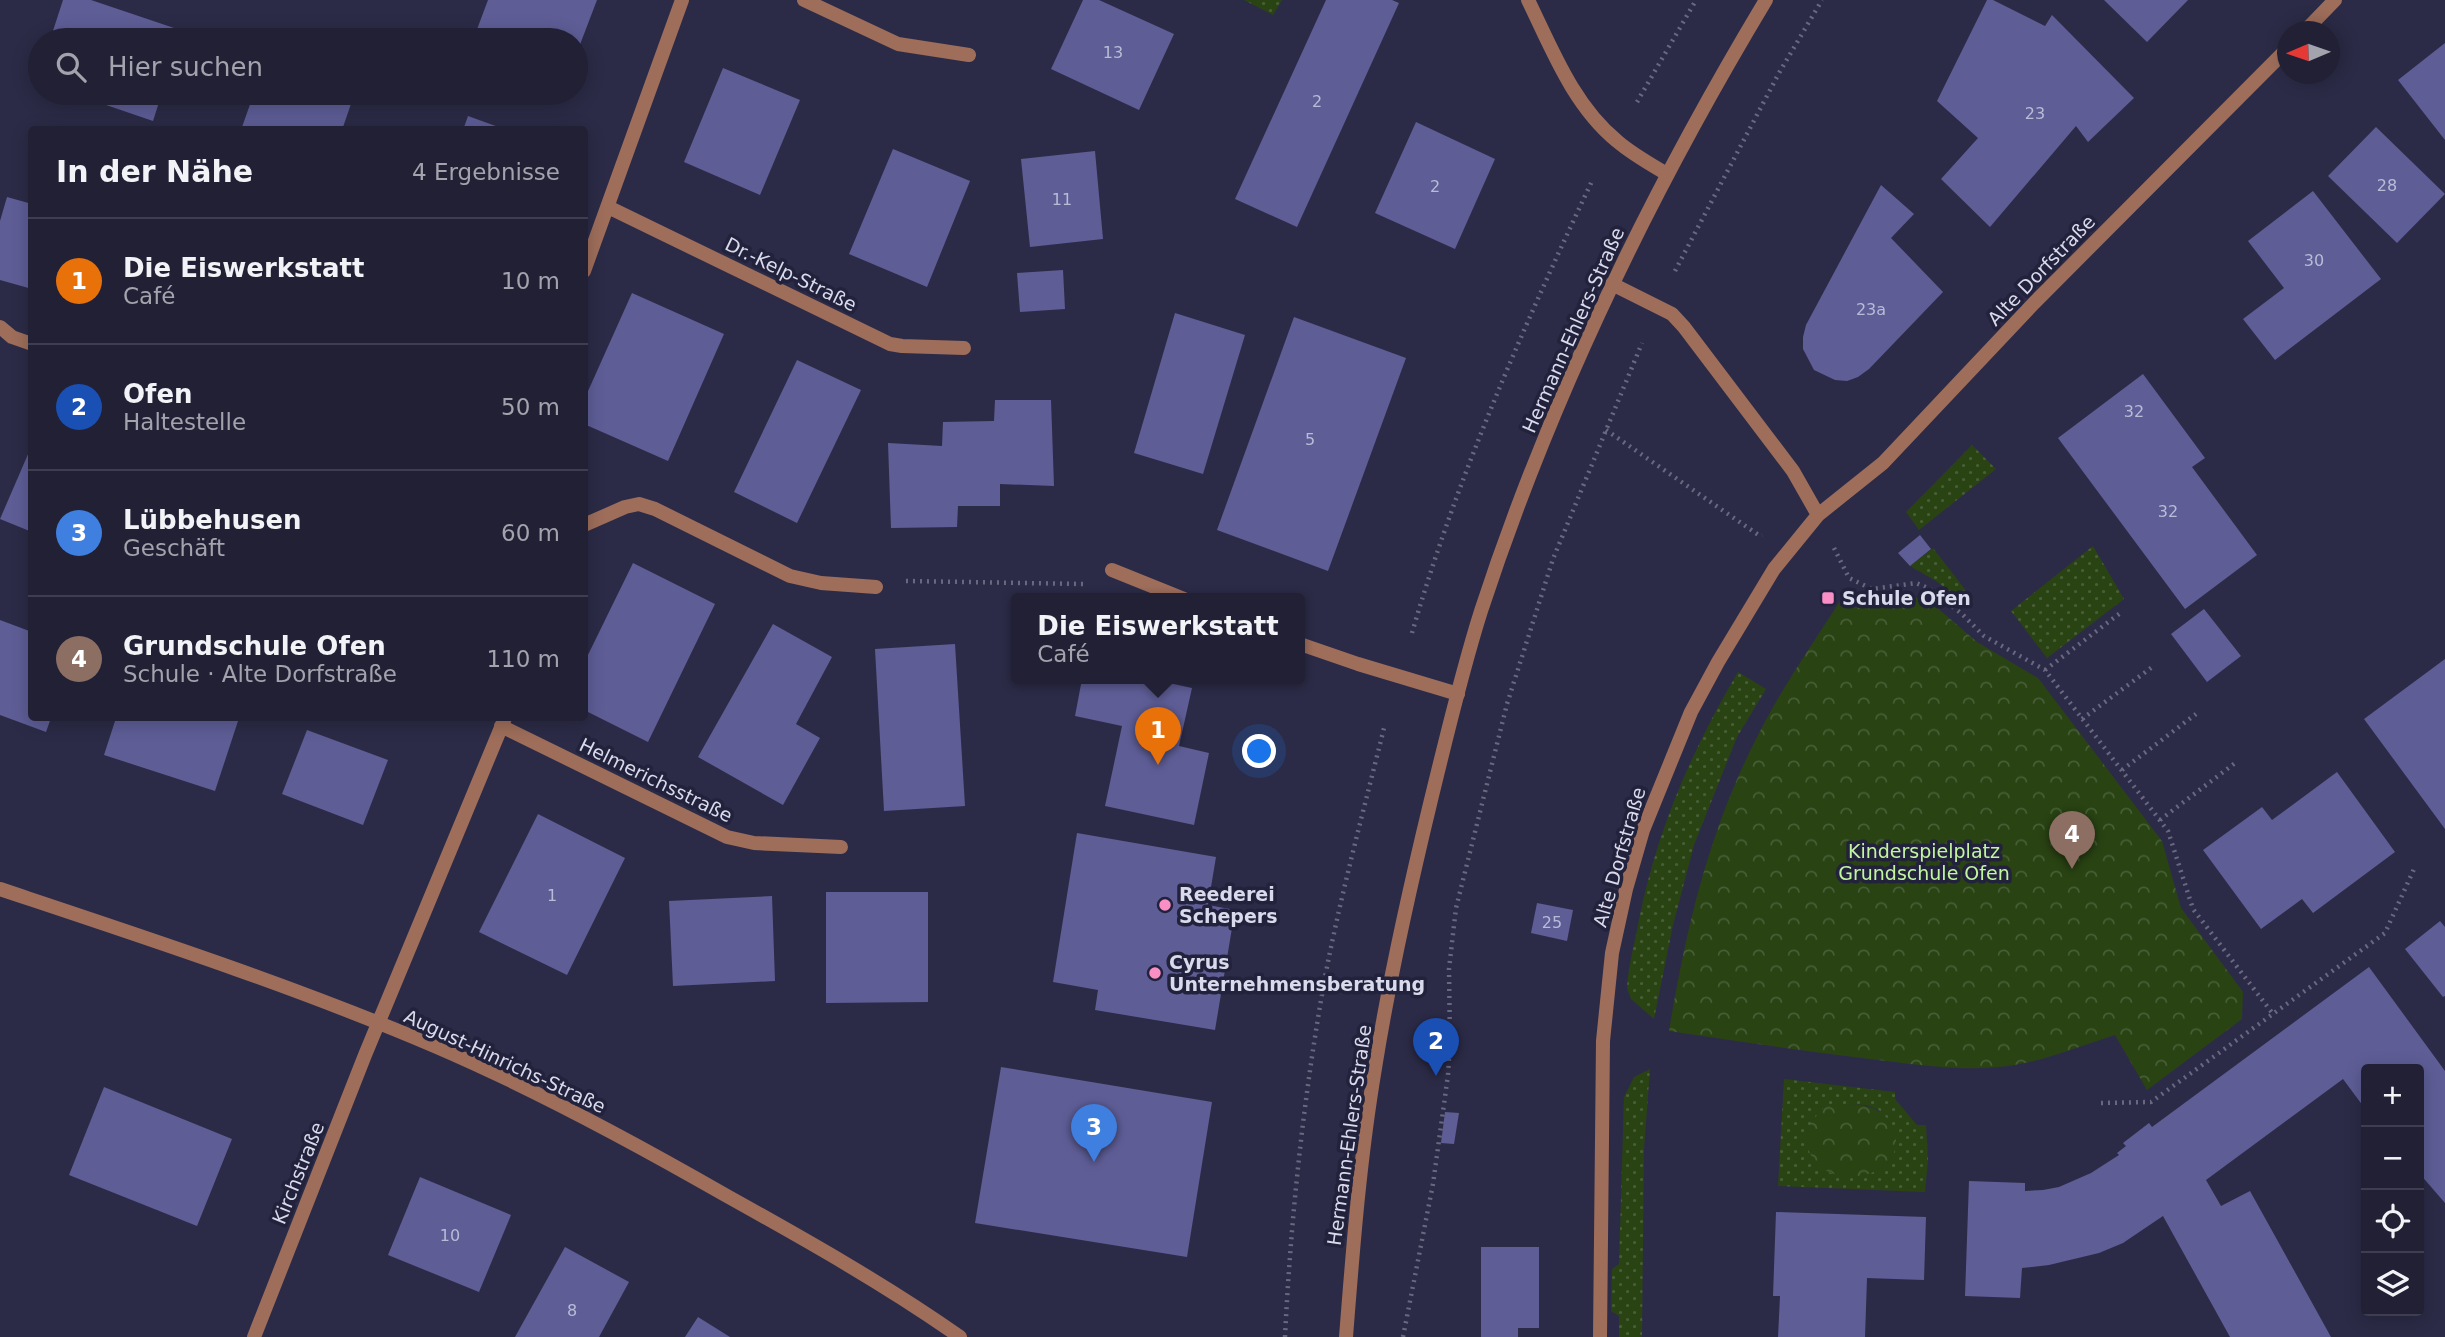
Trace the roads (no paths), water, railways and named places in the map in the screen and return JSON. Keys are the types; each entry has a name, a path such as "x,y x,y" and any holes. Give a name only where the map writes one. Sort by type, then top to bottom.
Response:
{"street":[{"path":"588,260 682,0"},
{"path":"804,0 898,44 968,55"},
{"path":"1528,0 1560,67 1587,110 1616,140 1667,174"},
{"name":"Hermann-Ehlers-Straße","path":"1346,1337 1353,1238 1375,1067 1419,850 1481,612 1557,408 1612,284 1667,174 1766,0"},
{"path":"2315,21 2335,0"},
{"name":"Alte Dorfstraße","path":"1600,1337 1603,1041 1612,953 1643,830 1691,712 1774,569 1818,515 1883,463 2034,303 2277,58"},
{"name":"Dr.-Kelp-Straße","path":"608,207 890,344 964,348"},
{"path":"1612,284 1665,310 1684,327 1793,471 1818,515"},
{"path":"0,327 12,337 28,343"},
{"path":"588,522 625,507 639,505 656,509 790,576 821,583 876,586"},
{"path":"1112,570 1169,593"},
{"path":"1305,646 1458,694"},
{"name":"Helmerichsstraße","path":"379,1024 503,722 727,837 754,843 841,846"},
{"name":"August-Hinrichs-Straße","path":"0,889 221,962 497,1074 661,1158 843,1262 960,1337"},
{"name":"Kirchstraße","path":"254,1337 379,1024"}],"place":[{"name":"Schule Ofen","path":"1828,598"},
{"name":"Die Eiswerkstatt","path":"1158,765"},
{"name":"Grundschule Ofen","path":"2072,869"},
{"name":"Reederei Schepers","path":"1165,905"},
{"name":"Cyrus Unternehmensberatung","path":"1155,973"},
{"name":"Ofen","path":"1436,1076"},
{"name":"Lübbehusen","path":"1094,1162"}],"park label":[{"name":"Kinderspielplatz Grundschule Ofen","path":"1924,862"}]}
